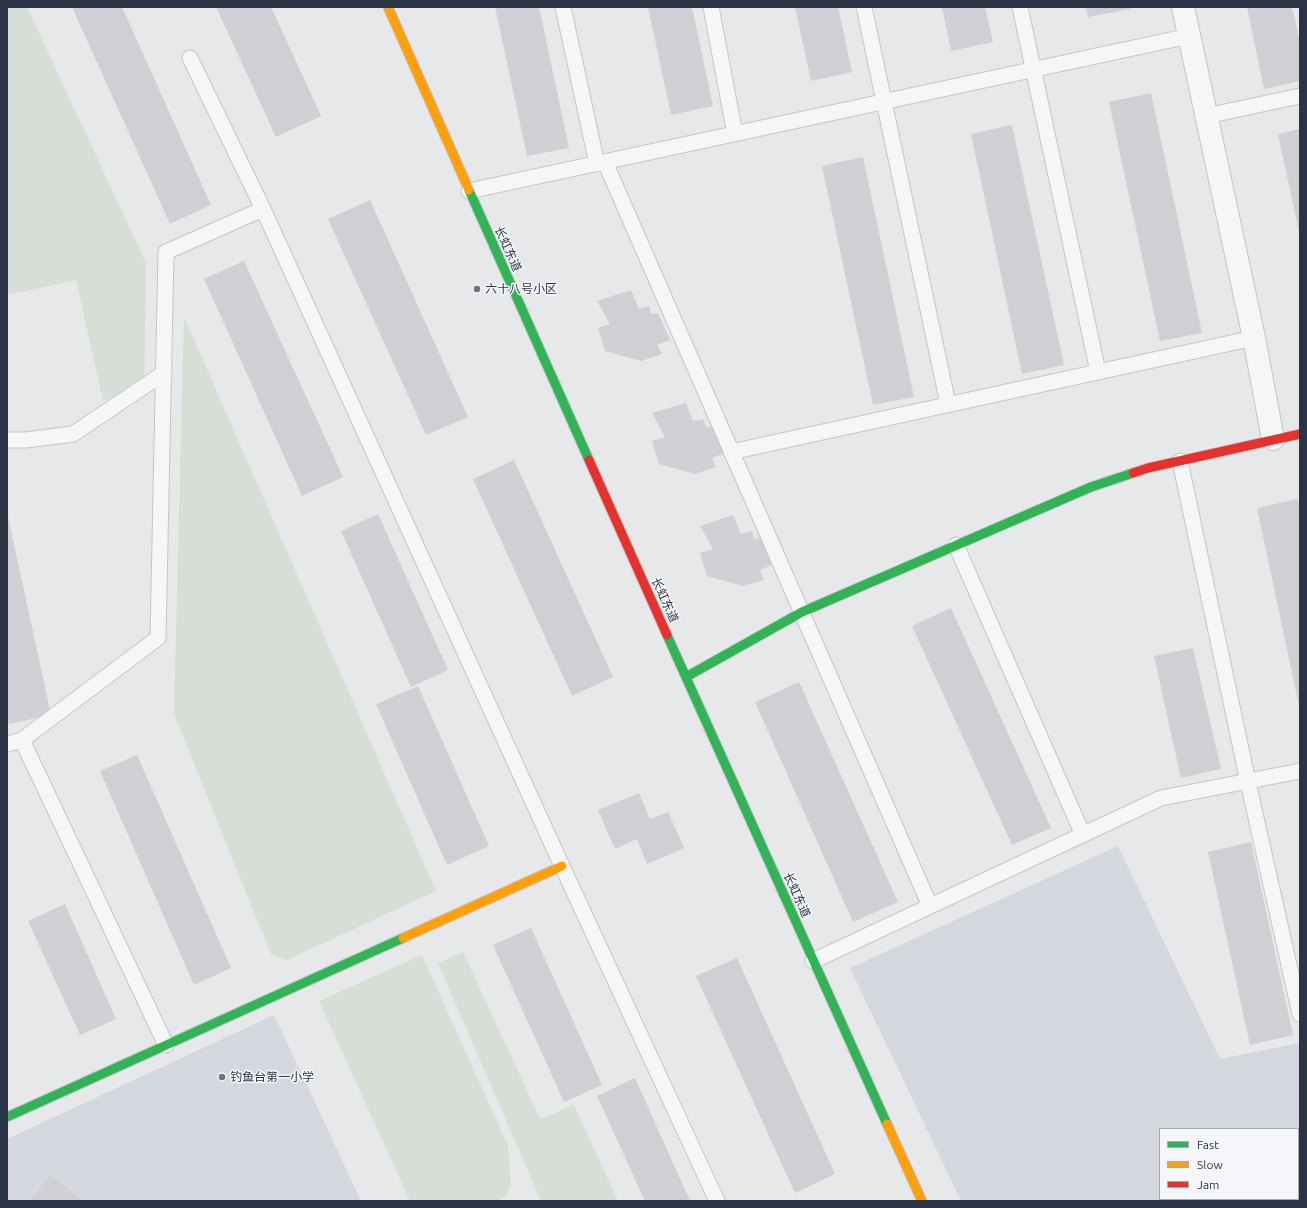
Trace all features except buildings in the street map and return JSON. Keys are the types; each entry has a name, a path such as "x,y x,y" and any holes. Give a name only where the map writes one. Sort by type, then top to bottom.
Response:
{"street":[{"name":"长虹东道","path":"388,7 813,961 922,1201"},
{"path":"1183,7 1254,338 1274,439"},
{"path":"686,677 802,612 1091,487 1148,468 1300,434"},
{"path":"7,1117 562,866"}],"lane":[{"path":"564,7 601,163 802,612 930,906"},
{"path":"711,7 735,134"},
{"path":"864,7 948,404"},
{"path":"1020,7 1098,372"},
{"path":"469,191 1189,36"},
{"path":"190,58 263,208 562,866 717,1201"},
{"path":"1206,116 1300,96"},
{"path":"7,744 22,740 158,638 166,252 263,208"},
{"path":"731,452 1254,338"},
{"path":"7,440 26,440 73,434 164,373"},
{"path":"1180,461 1248,782 1300,1014"},
{"path":"956,545 1082,835"},
{"path":"22,740 166,1045"},
{"path":"813,961 1161,798 1300,771"}],"shaded area":[{"path":"7,7 27,7 146,263 144,392 103,400 76,280 7,295"},
{"path":"184,317 436,891 287,960 271,954 174,714"},
{"path":"1118,846 1220,1059 1300,1043 1300,1201 961,1201 850,968"},
{"path":"463,952 540,1119 574,1105 618,1201 541,1201 438,963"},
{"path":"422,955 508,1146 511,1186 504,1198 496,1201 410,1201 319,1001"},
{"name":"钓鱼台第一小学","path":"274,1015 361,1201 7,1201 7,1139"}],"traffic: fast":[{"path":"469,190 589,460"},
{"path":"686,677 802,612 1091,487 1133,473"},
{"path":"667,635 887,1124"},
{"path":"7,1117 403,938"}],"traffic: slow":[{"path":"388,7 469,190"},
{"path":"403,938 562,866"},
{"path":"887,1124 922,1201"}],"traffic: jam":[{"path":"1133,473 1148,468 1300,434"},
{"path":"589,460 667,635"}],"place":[{"name":"六十八号小区","path":"477,289"},
{"name":"钓鱼台第一小学","path":"222,1077"}]}
